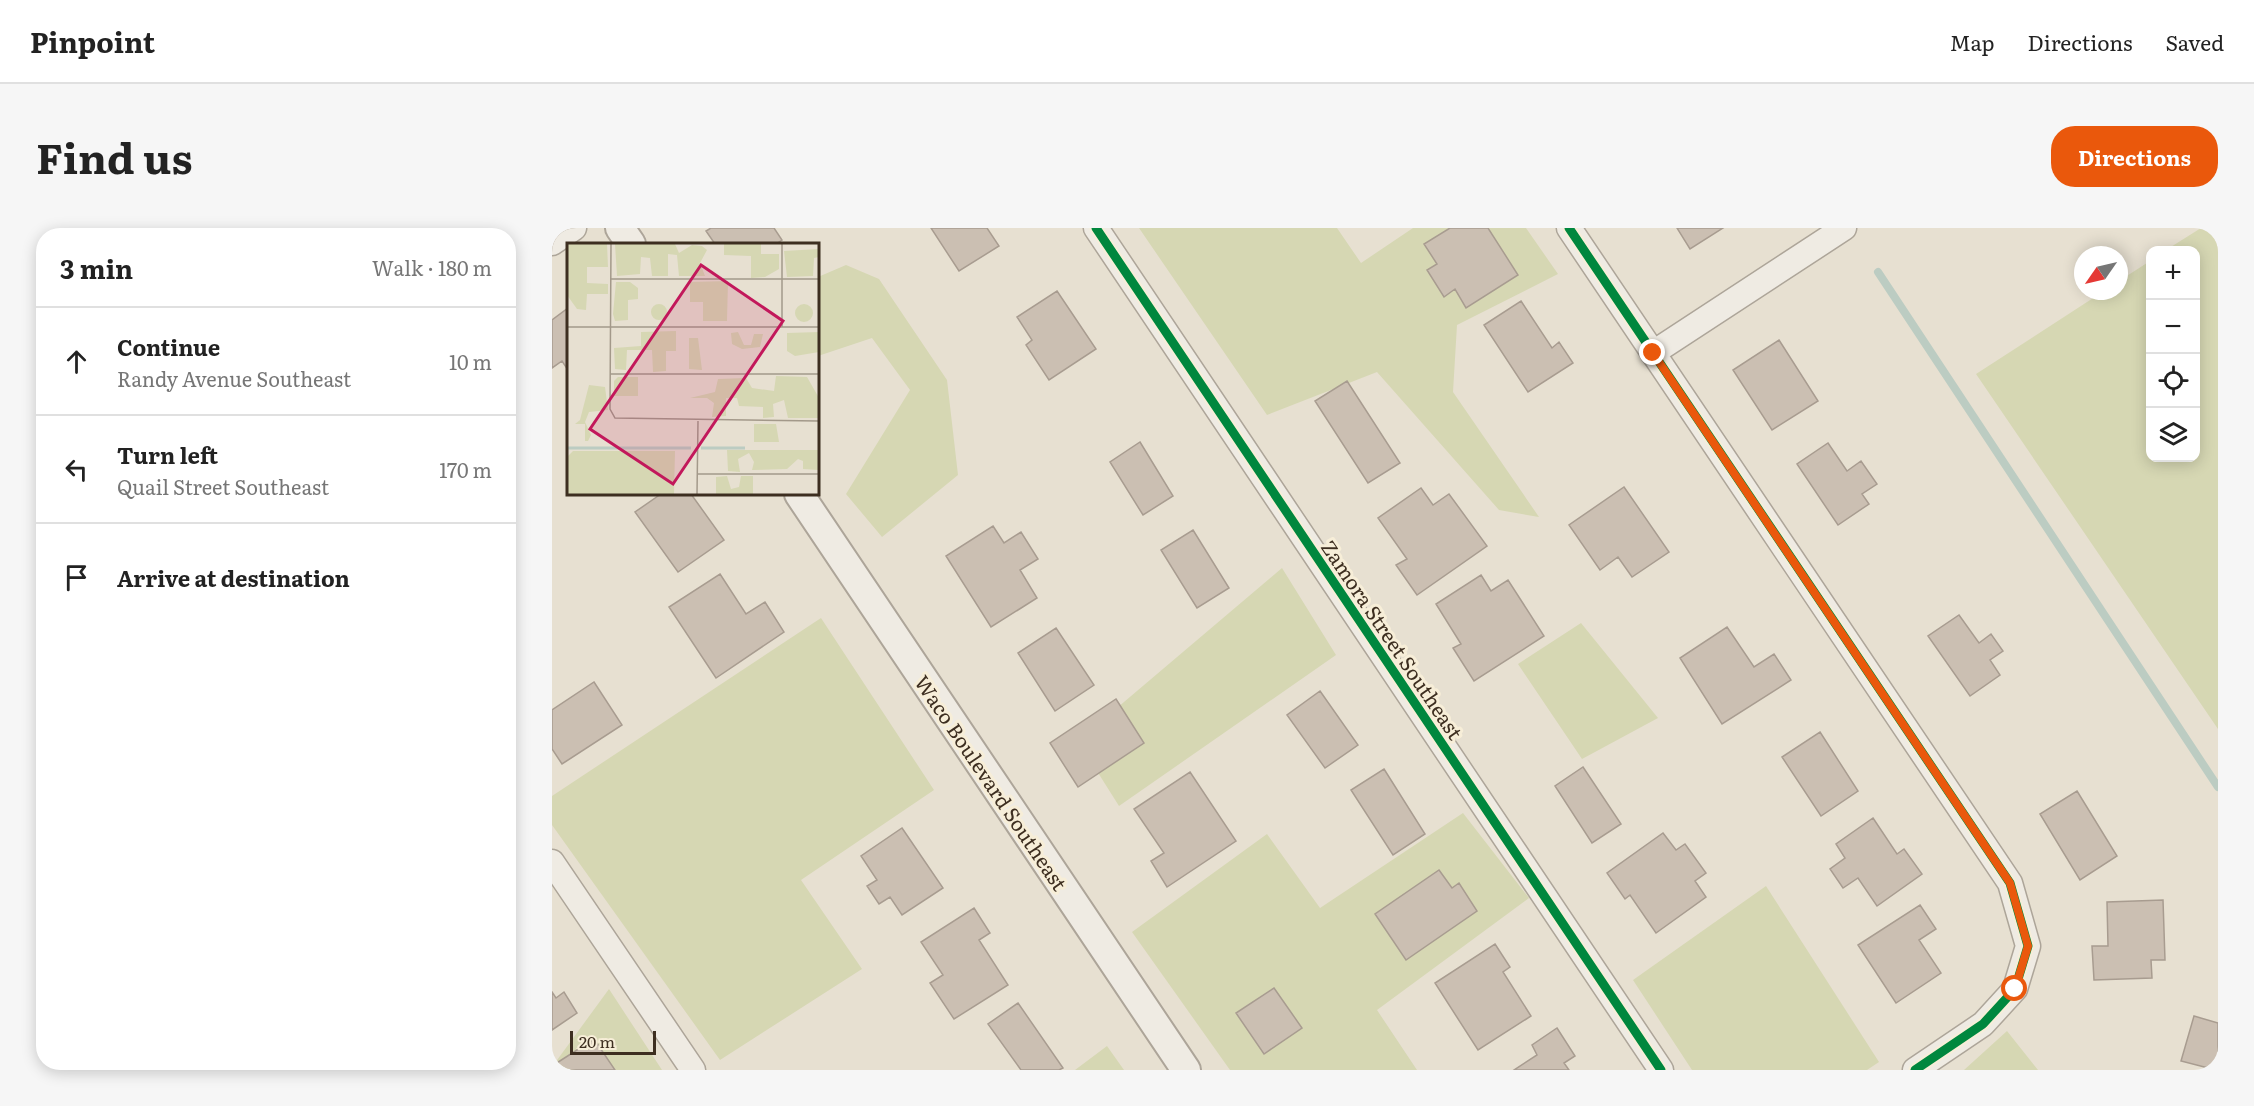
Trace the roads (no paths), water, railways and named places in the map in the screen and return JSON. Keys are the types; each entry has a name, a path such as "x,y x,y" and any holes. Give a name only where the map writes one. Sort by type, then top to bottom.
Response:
{"street":[{"path":"552,243 574,228"},
{"path":"620,228 631,243"},
{"name":"Zamora Street Southeast","path":"1096,228 1661,1070"},
{"path":"1569,228 2010,883 2028,946 2015,989 1983,1024 1916,1070"},
{"path":"1653,353 1844,228"},
{"name":"Waco Boulevard Southeast","path":"800,495 1186,1070"},
{"path":"552,862 693,1070"}],"waterway":[{"path":"1878,272 2218,787"}]}
